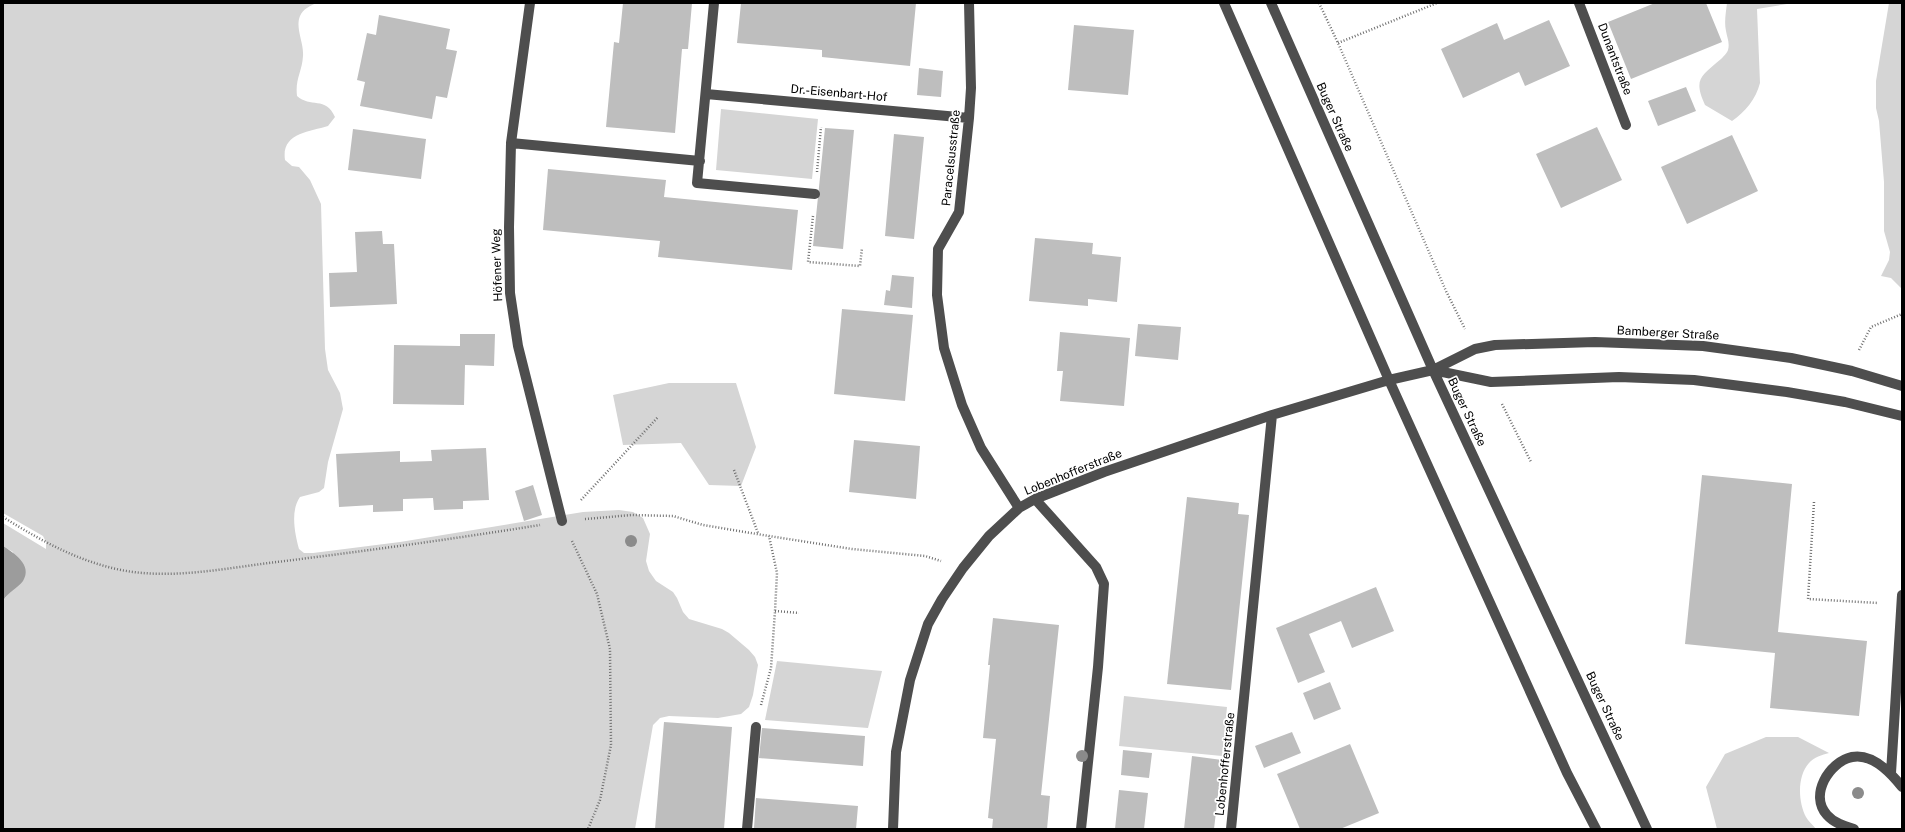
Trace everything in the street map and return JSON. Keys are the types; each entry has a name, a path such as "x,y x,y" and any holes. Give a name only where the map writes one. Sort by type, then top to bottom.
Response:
{"street":[{"name":"Höfener Weg","path":"530,3 511,143 509,227 510,293 518,346 562,521"},
{"path":"714,3 697,183 815,194"},
{"name":"Paracelsusstraße","path":"969,3 971,88 959,212 938,249 937,295 944,348 962,405 981,448 1018,508"},
{"path":"1224,3 1390,380 1567,773 1596,829"},
{"name":"Buger Straße","path":"1271,3 1433,370 1647,829"},
{"name":"Dunantstraße","path":"1579,3 1626,125"},
{"name":"Dr.-Eisenbart-Hof","path":"706,94 969,118"},
{"path":"511,143 700,161"},
{"name":"Bamberger Straße","path":"1390,380 1433,370 1475,349 1495,345 1595,342 1703,346 1791,358 1852,372 1902,386"},
{"name":"Bamberger Straße","path":"1433,370 1491,382 1619,378 1694,380 1787,392 1846,402 1902,416"},
{"name":"Lobenhofferstraße","path":"893,829 896,752 910,680 928,624 942,599 963,568 989,536 1018,508 1035,499 1104,472 1272,415 1390,380"},
{"name":"Lobenhofferstraße","path":"1232,829 1272,415"},
{"path":"1035,499 1096,567 1104,584 1098,667 1081,829"},
{"path":"1891,773 1902,600"},
{"path":"748,829 756,727"},
{"path":"1854,829 1839,824 1826,814 1820,800 1821,785 1828,772 1839,763 1852,757 1869,759 1891,773 1902,788"}],"path":[{"path":"1319,3 1338,43 1446,291"},
{"path":"1338,43 1436,3"},
{"path":"562,521 658,417"},
{"path":"734,470 758,534"},
{"path":"1814,502 1808,599 1902,600"},
{"path":"3,517 35,537 76,556 120,570 168,574 351,553 562,521 632,515 673,516 703,525 769,536 852,549 925,556 963,568"},
{"path":"562,521 582,559 597,594 610,649 611,745 600,800 588,829"},
{"path":"756,727 771,668 775,611 777,573 769,536"},
{"path":"775,611 799,613"}],"shaded area":[{"path":"3,3 317,3 303,11 298,25 303,56 297,85 297,96 307,101 322,104 331,111 335,117 328,126 305,132 292,139 287,144 285,160 292,166 299,167 310,180 321,204 325,349 328,370 340,393 343,409 328,462 324,488 319,492 300,497 295,509 294,523 299,549 304,553 313,553 400,542 583,512 619,510 633,512 643,518 650,534 646,561 649,571 656,581 673,592 683,612 689,619 722,629 729,633 749,650 755,657 758,665 753,695 749,707 741,714 718,718 669,716 660,718 653,725 635,829 3,829 3,601 11,590 17,586 13,552 3,546 3,523 46,549 46,542 43,536 3,513"},
{"path":"1727,3 1793,3 1757,9 1760,83 1756,94 1749,105 1732,121 1705,105 1700,89 1701,79 1704,74 1726,54 1729,47 1725,24"},
{"path":"1889,3 1902,3 1902,289 1891,278 1881,276 1889,260 1890,252 1884,231 1884,182 1879,121 1876,108 1876,81"},
{"path":"721,109 818,119 812,179 716,170"},
{"path":"669,383 736,383 756,447 741,486 709,485 681,443 623,445 613,395"},
{"path":"3,546 21,560 26,570 23,581 3,601"},
{"path":"777,661 882,671 868,728 765,720"},
{"path":"1124,696 1227,707 1222,756 1119,746"},
{"path":"1766,737 1798,737 1829,753 1813,759 1805,768 1802,775 1800,789 1801,804 1807,818 1816,829 1717,829 1706,787 1725,754"}],"building":[{"path":"623,3 692,3 688,49 682,49 675,133 606,127 614,42 619,43"},
{"path":"741,3 916,3 910,66 822,57 822,50 737,43"},
{"path":"1655,3 1706,3 1722,42 1631,79 1608,22"},
{"path":"379,15 450,29 446,49 457,51 447,98 436,96 432,119 360,106 365,82 357,80 367,33 376,35"},
{"path":"1549,20 1570,66 1525,86 1519,72 1463,98 1441,49 1497,23 1504,40"},
{"path":"1074,25 1134,30 1128,95 1068,90"},
{"path":"919,68 943,71 941,97 917,95"},
{"path":"1686,87 1696,111 1658,126 1648,101"},
{"path":"1597,127 1622,180 1561,208 1536,154"},
{"path":"825,128 854,130 843,249 813,246"},
{"path":"353,129 426,139 421,179 348,170"},
{"path":"894,134 924,137 914,239 885,236"},
{"path":"1732,135 1758,191 1687,224 1661,167"},
{"path":"548,169 666,180 664,197 798,210 792,270 658,257 660,241 543,230"},
{"path":"382,231 383,244 394,244 397,304 330,307 329,273 357,272 355,232"},
{"path":"1035,238 1093,243 1092,254 1121,257 1117,302 1088,299 1088,306 1029,301"},
{"path":"892,275 914,277 912,308 884,305 886,290 890,291"},
{"path":"842,309 913,315 905,401 834,394"},
{"path":"1138,324 1181,327 1178,360 1135,356"},
{"path":"1060,332 1130,338 1124,406 1060,401 1063,371 1057,371"},
{"path":"460,334 495,334 494,366 465,365 464,405 393,404 394,345 460,346"},
{"path":"854,440 920,446 916,499 849,492"},
{"path":"486,448 489,500 463,501 463,509 434,510 433,498 403,499 403,511 373,512 373,505 339,507 336,454 400,451 400,462 432,461 431,450"},
{"path":"1702,475 1792,484 1778,632 1867,641 1859,716 1770,708 1775,653 1685,644"},
{"path":"533,485 542,515 524,521 515,491"},
{"path":"1187,497 1239,503 1238,514 1249,515 1231,690 1167,684"},
{"path":"1376,587 1394,631 1352,648 1341,621 1309,634 1325,672 1298,683 1276,628"},
{"path":"993,618 1059,625 1041,795 1050,796 1047,829 992,829 993,819 988,818 996,739 983,738"},
{"path":"1330,682 1341,709 1314,720 1303,693"},
{"path":"664,722 732,727 724,829 655,829"},
{"path":"762,728 865,736 863,766 759,758"},
{"path":"1292,732 1301,753 1264,768 1255,746"},
{"path":"1350,744 1379,813 1340,829 1300,829 1277,774"},
{"path":"1123,750 1152,753 1149,778 1121,775"},
{"path":"1192,756 1222,760 1214,829 1184,829"},
{"path":"1119,790 1148,793 1144,829 1115,829"},
{"path":"756,798 858,806 856,829 754,828"}]}
